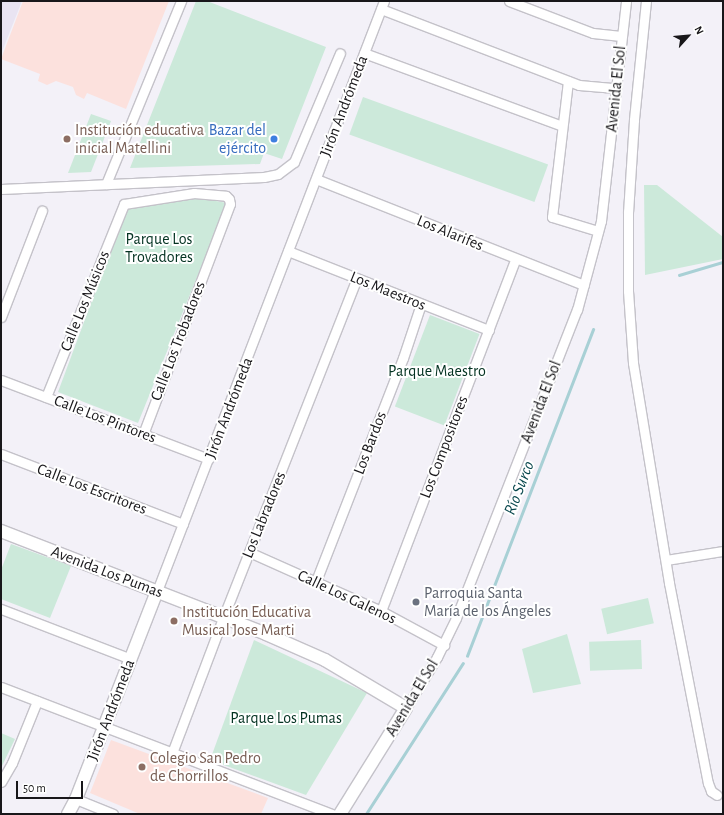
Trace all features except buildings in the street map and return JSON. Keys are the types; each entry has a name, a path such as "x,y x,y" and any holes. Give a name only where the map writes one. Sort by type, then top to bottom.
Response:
{"street":[{"path":"106,184 181,1"},
{"path":"509,1 593,34 621,36"},
{"name":"Avenida El Sol","path":"340,814 444,645 459,612 577,310 598,231 603,204 626,1"},
{"path":"646,1 634,120 628,212 628,291 633,363 666,560 708,783 711,790 717,795"},
{"path":"383,5 579,85 616,88"},
{"name":"Jirón Andrómeda","path":"68,814 76,799 209,459 383,5"},
{"path":"364,53 562,126"},
{"path":"1,188 264,177 284,171 294,162 340,54"},
{"path":"568,81 552,217 598,231"},
{"name":"Los Alarifes","path":"316,179 515,260 584,285"},
{"name":"Calle Los Trobadores","path":"124,204 194,193 226,196 230,199 230,204 143,434"},
{"name":"Calle Los Músicos","path":"46,397 124,204"},
{"path":"1,317 42,211"},
{"name":"Los Maestros","path":"288,251 489,330"},
{"name":"Los Compositores","path":"381,611 515,260"},
{"name":"Los Labradores","path":"172,753 223,618 356,278"},
{"name":"Los Bardos","path":"316,581 384,408 421,304"},
{"name":"Calle Los Pintores","path":"1,380 209,459"},
{"name":"Calle Los Escritores","path":"1,454 183,524"},
{"name":"Avenida Los Pumas","path":"1,531 223,618 325,660 406,708"},
{"name":"Calle Los Galenos","path":"249,552 381,611 444,645"},
{"path":"666,560 723,552"},
{"path":"1,609 131,659"},
{"path":"1,687 104,728 332,814"},
{"path":"1,782 12,764 37,701"},
{"path":"76,799 113,814"}],"shaded area":[{"path":"1,1 22,1 1,54"},
{"path":"23,1 169,1 126,109 87,93 84,99 76,95 73,87 56,81 47,85 38,81 40,74 1,59"},
{"name":"Colegio San Pedro de Chorrillos","path":"111,740 268,798 261,814 140,814 90,793"}],"green space":[{"path":"196,1 207,1 326,47 282,159 264,153 260,164 130,168"},
{"path":"363,97 548,164 534,202 349,135"},
{"path":"91,114 111,121 91,172 68,173"},
{"path":"644,185 657,185 723,237 723,259 645,275"},
{"name":"Parque Los Trovadores","path":"194,197 227,203 138,423 58,392 127,206"},
{"name":"Parque Maestro","path":"430,315 479,334 444,425 395,406"},
{"path":"11,544 71,566 50,618 1,599 1,570"},
{"path":"648,598 654,623 607,634 601,609"},
{"path":"567,634 581,684 533,693 522,649"},
{"name":"Parque Los Pumas","path":"254,640 367,693 306,795 210,760"},
{"path":"641,640 642,669 590,671 589,642"},
{"path":"1,733 15,739 1,768"}],"waterway":[{"name":"Río Surco","path":"679,275 723,262"},
{"name":"Río Surco","path":"467,656 593,330"},
{"name":"Río Surco","path":"366,814 463,663"}],"place":[{"name":"Institución educativa inicial Matellini","path":"67,139"},
{"name":"Bazar del ejército","path":"274,139"},
{"name":"Parroquia Santa María de los Ángeles","path":"416,602"},
{"name":"Institución Educativa Musical Jose Marti","path":"174,621"},
{"name":"Colegio San Pedro de Chorrillos","path":"142,767"}]}
